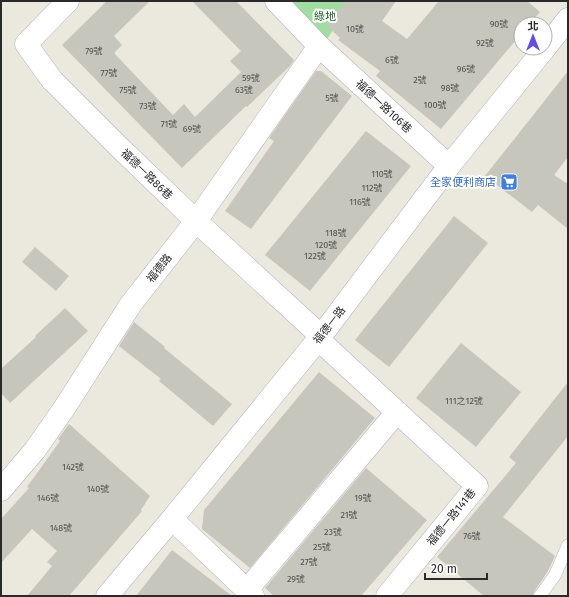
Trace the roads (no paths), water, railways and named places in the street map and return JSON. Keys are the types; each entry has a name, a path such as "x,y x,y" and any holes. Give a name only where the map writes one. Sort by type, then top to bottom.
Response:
{"street":[{"name":"福德一路86巷","path":"68,1 26,44 52,80 196,221 320,338"},
{"path":"276,1 319,46"},
{"name":"福德一路","path":"553,38 568,19"},
{"name":"福德路","path":"1,490 35,450 65,407 131,304 196,221 319,46"},
{"name":"福德一路106巷","path":"319,46 449,166"},
{"name":"福德一路","path":"107,596 320,338 449,166 538,56"},
{"name":"福德一路141巷","path":"320,338 477,486 387,596"},
{"path":"172,519 250,593 397,412"}],"lane":[{"path":"540,596 555,575 568,545"}],"place":[{"name":"全家便利商店","path":"509,182"}],"park label":[{"name":"綠地","path":"325,16"}]}
